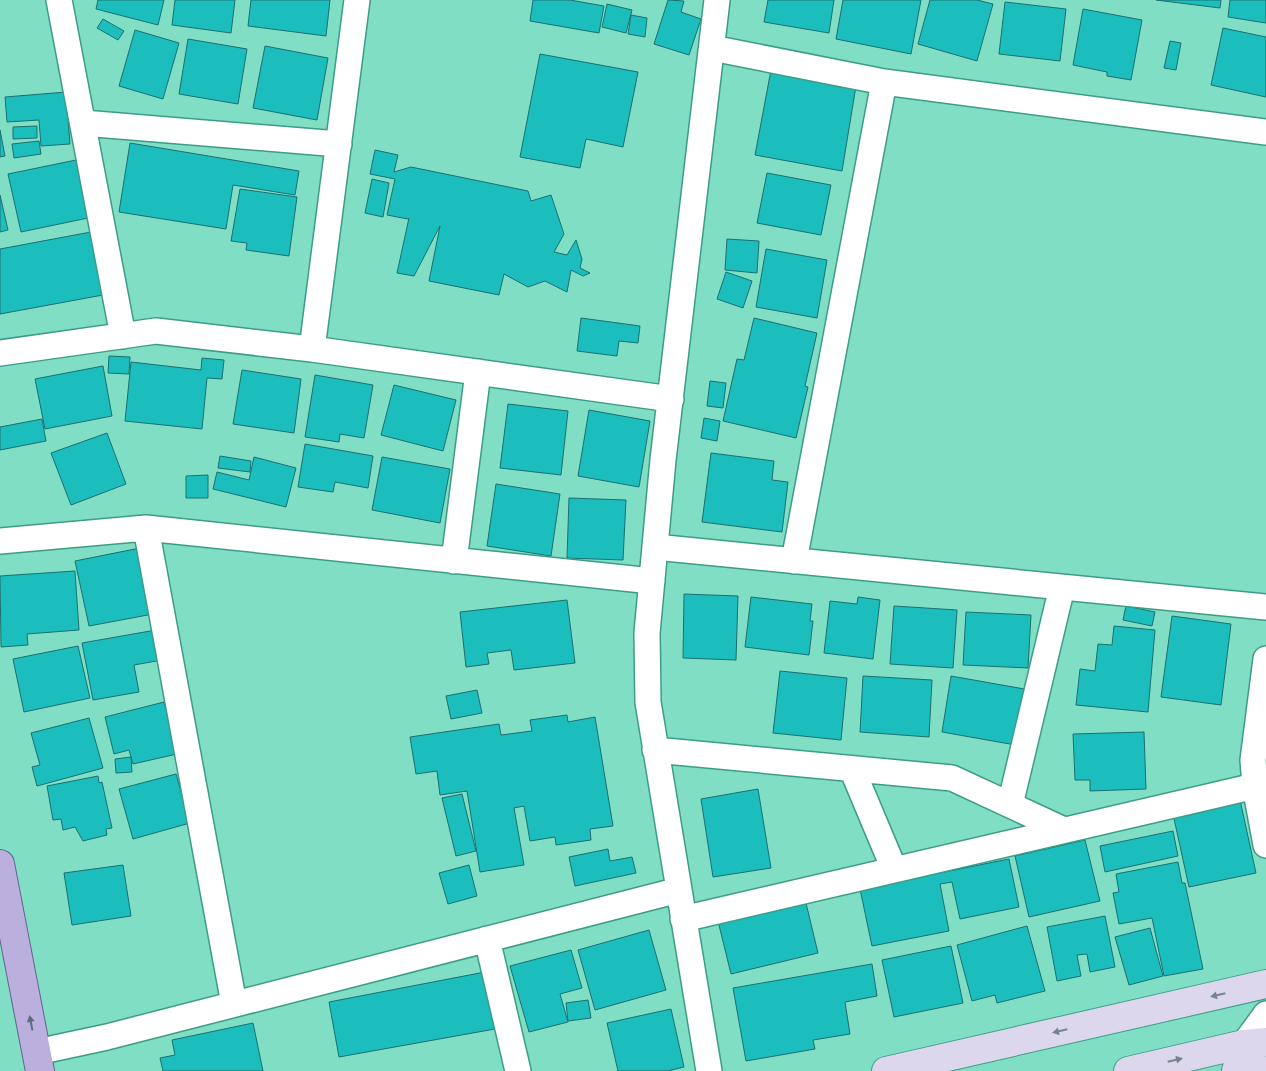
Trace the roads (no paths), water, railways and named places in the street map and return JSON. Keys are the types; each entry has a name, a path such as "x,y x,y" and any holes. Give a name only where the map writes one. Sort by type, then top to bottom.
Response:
{"main road":[{"path":"0,864 38,1062"}],"street":[{"path":"59,0 123,336"},
{"path":"312,349 357,0"},
{"path":"709,1071 648,702 647,634 670,399 718,0"},
{"path":"712,48 884,82 1266,132"},
{"path":"794,560 884,82"},
{"path":"83,123 339,144"},
{"path":"0,353 156,331 312,349 670,399"},
{"path":"454,560 478,372"},
{"path":"146,528 234,1004"},
{"path":"0,541 146,528 652,581"},
{"path":"655,547 1266,607"},
{"path":"1010,805 1062,587"},
{"path":"1266,659 1260,759 1255,786 1266,845"},
{"path":"655,750 952,778 1064,830"},
{"path":"852,769 894,870"},
{"path":"683,919 1255,786"},
{"path":"38,1062 107,1037 679,890"},
{"path":"487,939 518,1071"},
{"path":"886,1071 1266,984"},
{"path":"1236,1071 1255,1043 1266,1014"},
{"path":"1255,1043 1266,1068"},
{"path":"1128,1071 1255,1043"}]}
